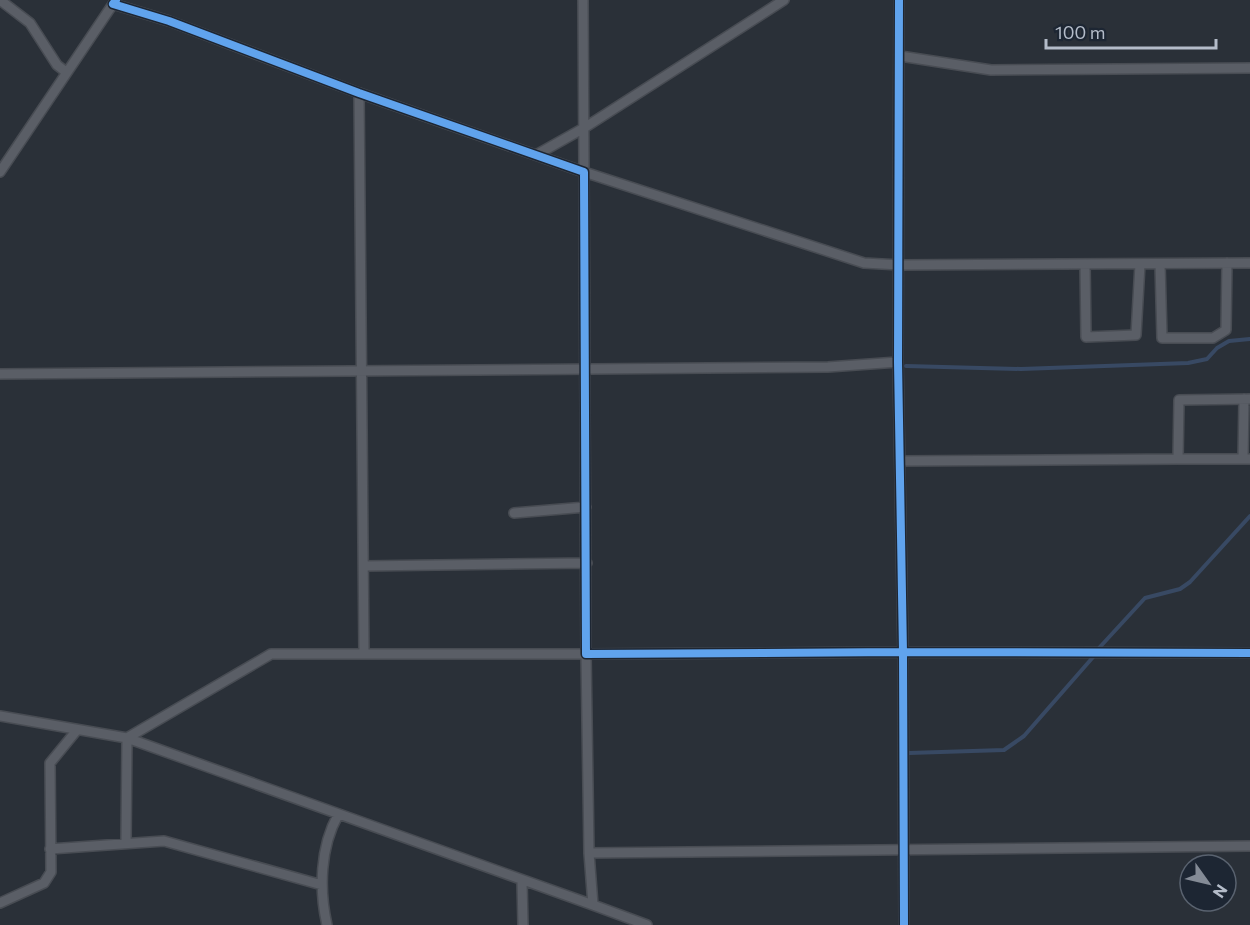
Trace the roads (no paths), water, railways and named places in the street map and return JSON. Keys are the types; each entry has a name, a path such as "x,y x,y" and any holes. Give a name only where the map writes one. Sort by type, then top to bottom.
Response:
{"street":[{"path":"0,0 30,22 57,66 66,72"},
{"path":"583,0 586,654 589,853 593,905"},
{"path":"536,155 584,128 784,0"},
{"path":"899,0 898,362 901,461 904,925"},
{"path":"0,172 114,2 359,93 584,172 864,263 900,266 1250,263"},
{"path":"900,56 992,70 1250,68"},
{"path":"359,93 364,654"},
{"path":"1160,264 1162,338 1213,338 1226,330 1227,263"},
{"path":"1085,264 1086,337 1136,335 1140,264"},
{"path":"0,374 828,367 898,362"},
{"path":"901,461 1246,459 1247,399 1179,400 1178,459"},
{"path":"514,513 586,507"},
{"path":"364,566 586,563"},
{"path":"127,738 271,654 1250,653"},
{"path":"0,716 127,738 522,882 647,925"},
{"path":"0,903 44,883 51,872 50,763 77,730"},
{"path":"126,843 127,738"},
{"path":"327,925 321,898 322,885 329,831 338,815"},
{"path":"50,849 164,841 322,885"},
{"path":"589,853 885,852 903,848 1250,846"},
{"path":"522,882 523,925"}],"waterway":[{"path":"906,366 1021,369 1188,363 1207,359 1217,348 1229,341 1250,339"},
{"path":"1099,648 1145,598 1180,589 1190,582 1250,516"},
{"path":"909,753 1004,750 1024,736 1094,656"}]}
